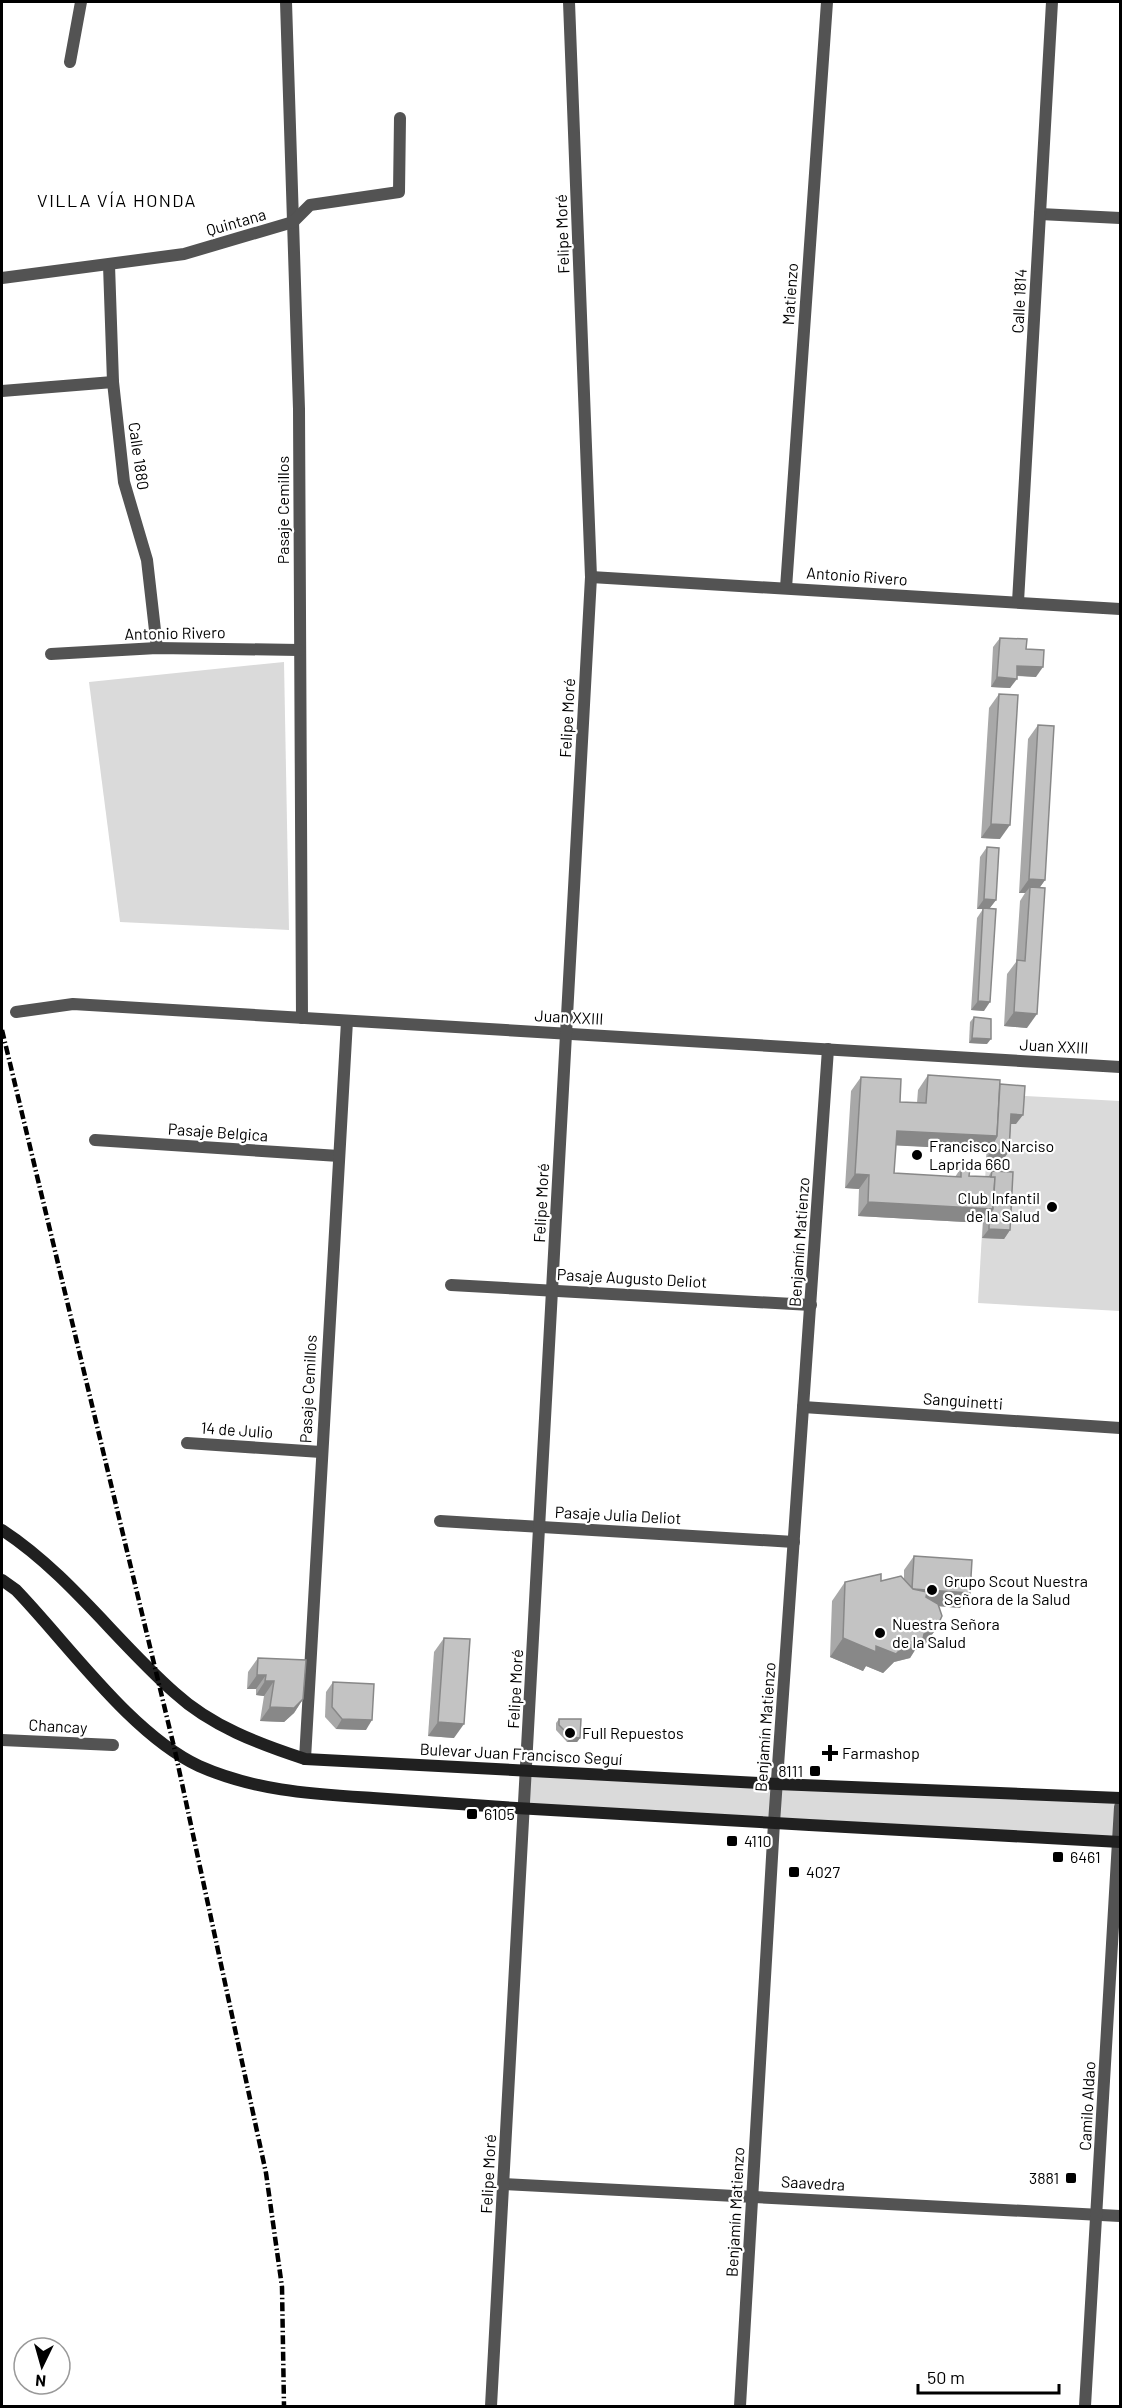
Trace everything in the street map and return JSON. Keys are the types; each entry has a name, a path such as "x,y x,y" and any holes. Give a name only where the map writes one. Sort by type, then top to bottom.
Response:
{"main road":[{"name":"Bulevar Juan Francisco Seguí","path":"2,1530 21,1543 75,1590 123,1643 176,1694 237,1733 305,1759 777,1784 1120,1798"},
{"path":"2,1580 27,1602 141,1724 175,1751 229,1778 296,1793 1119,1842"}],"street":[{"path":"70,62 81,2"},
{"name":"Pasaje Cemillos","path":"286,2 299,409 302,1018"},
{"name":"Felipe Moré","path":"491,2406 528,1771 591,577 569,2"},
{"name":"Matienzo","path":"786,588 827,2"},
{"name":"Calle 1814","path":"1018,602 1052,2"},
{"name":"Quintana","path":"2,278 183,254 293,222 310,205 399,192 400,118"},
{"path":"1040,214 1120,218"},
{"name":"Calle 1880","path":"109,265 113,382 124,482 147,560 157,648"},
{"path":"2,391 113,382"},
{"name":"Antonio Rivero","path":"591,577 1120,609"},
{"name":"Antonio Rivero","path":"51,654 157,648 299,650"},
{"name":"Juan XXIII","path":"16,1012 73,1004 1120,1067"},
{"name":"Pasaje Cemillos","path":"305,1759 347,1021"},
{"name":"Benjamín Matienzo","path":"740,2406 774,1823 828,1050"},
{"name":"Pasaje Belgica","path":"95,1140 339,1156"},
{"name":"Pasaje Augusto Deliot","path":"451,1285 811,1305"},
{"name":"Sanguinetti","path":"803,1407 1120,1428"},
{"name":"14 de Julio","path":"187,1443 321,1452"},
{"name":"Pasaje Julia Deliot","path":"440,1521 794,1542"},
{"name":"Chancay","path":"2,1740 113,1745"},
{"name":"Camilo Aldao","path":"1085,2406 1120,1807"},
{"name":"Saavedra","path":"504,2184 1120,2216"}],"shaded area":[{"path":"284,662 289,930 120,922 89,682"},
{"name":"Club Infantil de la Salud","path":"990,1094 1120,1101 1120,1311 978,1303"},
{"path":"528,1771 1120,1798 1120,1842 525,1808"}],"building":[{"path":"1000,638 1027,639 1026,649 1044,650 1043,667 1017,666 1017,679 997,677"},
{"path":"999,694 1018,695 1010,825 991,824"},
{"path":"1038,725 1054,726 1045,880 1029,879"},
{"path":"987,847 999,848 996,900 984,899"},
{"path":"1030,887 1045,888 1037,1014 1014,1012 1017,960 1025,961"},
{"path":"983,908 996,909 990,1002 978,1001"},
{"path":"974,1017 991,1019 991,1039 972,1038"},
{"path":"928,1075 1000,1080 997,1136 897,1131 894,1173 961,1177 961,1168 970,1168 969,1176 995,1177 993,1209 868,1202 869,1175 855,1174 861,1077 901,1079 900,1102 926,1103"},
{"path":"1000,1084 1025,1086 1023,1115 1011,1114 1009,1151 993,1149 997,1136"},
{"path":"992,1171 1013,1172 1010,1230 989,1229 995,1177 991,1177"},
{"path":"914,1556 972,1560 970,1593 913,1589"},
{"name":"Nuestra Señora de la Salud","path":"881,1574 881,1581 901,1576 913,1589 927,1592 926,1597 938,1604 942,1616 936,1629 924,1634 923,1639 907,1643 896,1654 876,1646 876,1652 843,1638 845,1582"},
{"path":"444,1638 470,1639 464,1724 438,1722"},
{"path":"258,1658 306,1660 303,1699 294,1708 270,1707 274,1681 265,1681 266,1675 257,1675"},
{"path":"333,1682 374,1684 372,1720 342,1719 332,1707"},
{"path":"559,1719 581,1719 580,1738 571,1737 559,1725"}],"railway":[{"path":"2,1030 175,1751 266,2173 282,2287 284,2406"}],"place":[{"name":"Francisco Narciso Laprida 660","path":"917,1155"},
{"name":"Club Infantil de la Salud","path":"1052,1207"},
{"name":"Grupo Scout Nuestra Señora de la Salud","path":"932,1590"},
{"name":"Nuestra Señora de la Salud","path":"880,1633"},
{"name":"Full Repuestos","path":"570,1733"},
{"name":"Farmashop","path":"830,1753"},
{"name":"8111","path":"815,1771"},
{"name":"6105","path":"472,1814"},
{"name":"4110","path":"732,1841"},
{"name":"6461","path":"1058,1857"},
{"name":"4027","path":"794,1872"},
{"name":"3881","path":"1071,2178"}],"district":[{"name":"VILLA VÍA HONDA","path":"117,201"}]}
